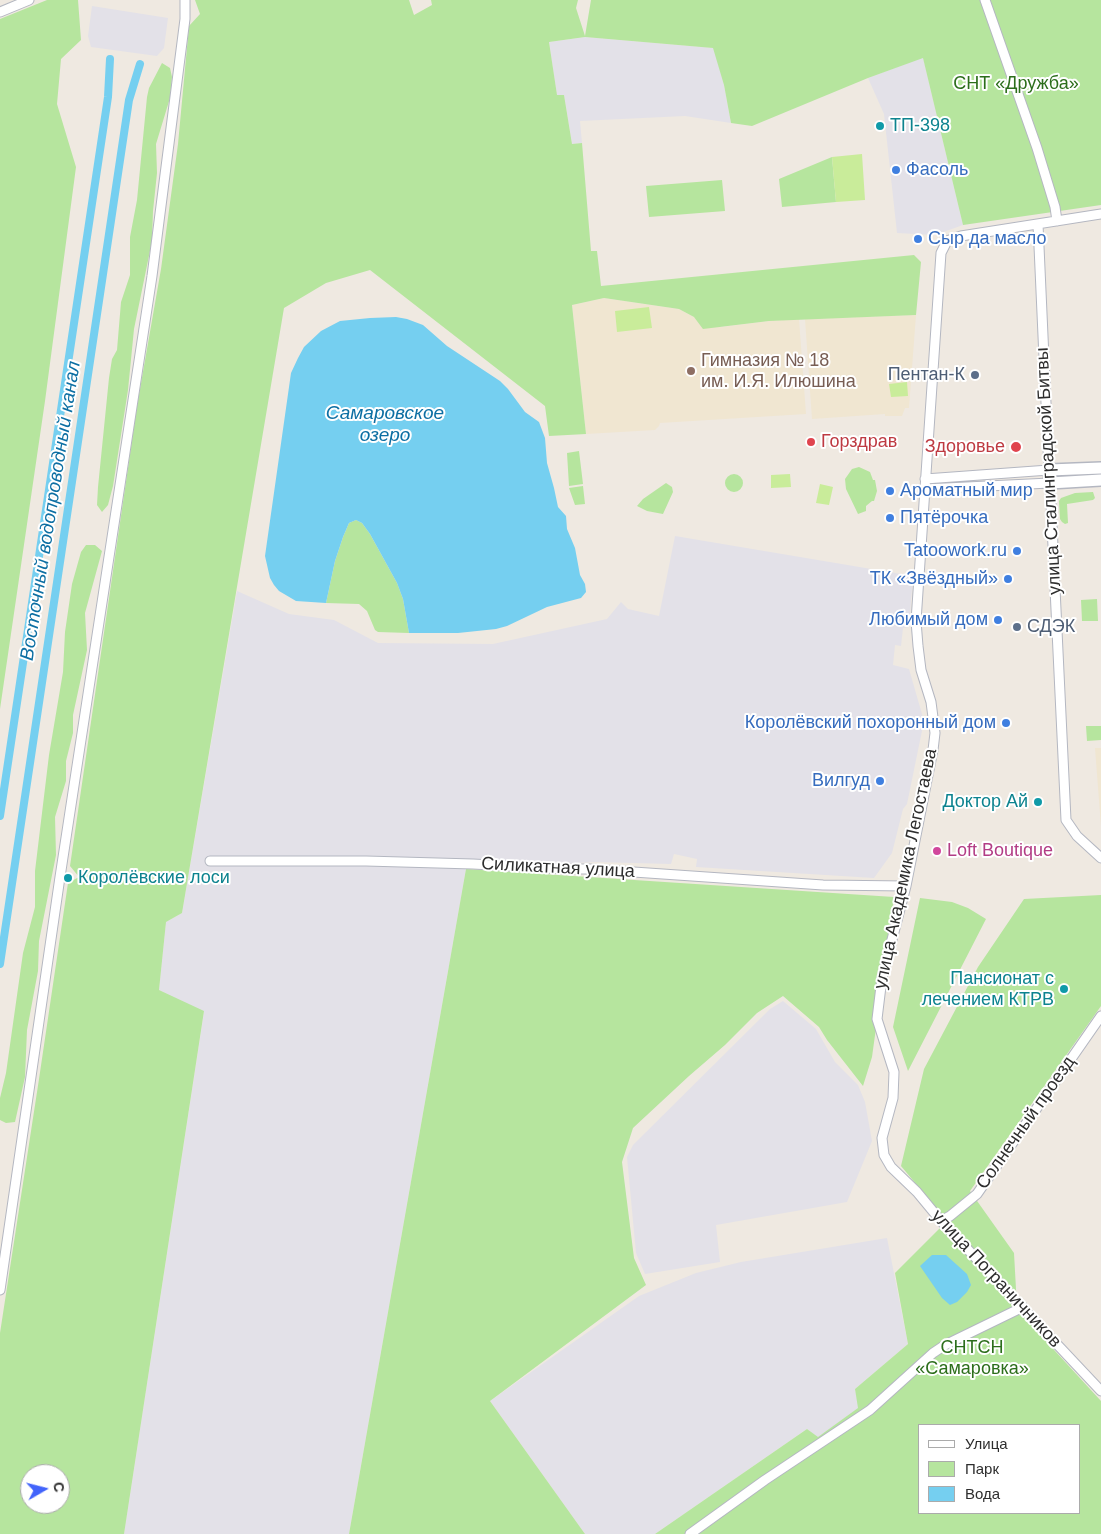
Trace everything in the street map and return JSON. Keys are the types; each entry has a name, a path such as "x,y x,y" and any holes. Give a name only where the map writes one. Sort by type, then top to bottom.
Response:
{"street":[{"path":"0,12 29,0"},
{"path":"0,1290 60,878 152,276 185,19 185,0"},
{"path":"985,0 1037,148 1055,207 1057,221"},
{"path":"1038,224 1101,214"},
{"name":"улица Сталинградской Битвы","path":"1038,224 1066,820 1077,836 1101,858"},
{"name":"улица Академика Легостаева","path":"891,1167 884,1155 882,1138 893,1098 894,1072 877,1019 877,1004 906,886 935,734 930,702 921,670 916,621 941,253 947,241 961,236 1038,224"},
{"path":"925,484 1049,470 1101,468"},
{"path":"925,484 1050,483 1101,480"},
{"name":"Силикатная улица","path":"210,861 366,861 473,864 590,869 823,885 906,886"},
{"name":"Солнечный проезд","path":"941,1221 978,1194 1101,1016"},
{"name":"улица Пограничников","path":"891,1167 917,1192 941,1221 1101,1391"},
{"path":"690,1534 765,1480 870,1410 945,1345 1022,1307"}],"shaded area":[{"path":"92,6 168,18 164,48 157,56 91,47 88,36"},
{"path":"585,37 714,48 724,85 731,123 685,116 580,121 582,143 572,144 564,95 557,96 549,42"},
{"path":"923,57 963,225 935,235 897,233 884,114 868,78"},
{"name":"Гимназия № 18 им. И.Я. Илюшина","path":"604,298 679,309 721,327 799,319 806,414 660,423 655,430 586,434 572,305"},
{"path":"916,315 909,408 905,408 902,416 885,416 885,414 812,419 805,319"},
{"path":"675,536 913,576 909,627 903,628 901,646 895,645 893,665 909,669 924,721 907,804 903,809 892,853 874,878 696,867 697,859 674,854 671,864 595,862 466,869 349,1534 124,1534 204,1012 159,990 166,922 182,913 237,591 289,614 334,620 378,643 493,644 607,619 621,602 628,609 659,616"},
{"path":"1095,748 1101,748 1101,826"},
{"path":"783,1001 816,1029 835,1062 858,1085 865,1102 872,1141 847,1202 716,1225 720,1262 645,1274 636,1253 627,1157 633,1145 770,1009"},
{"path":"887,1238 908,1344 855,1389 859,1408 818,1438 807,1429 655,1534 585,1534 490,1401 639,1296 696,1273 741,1262"}],"green space":[{"path":"47,0 78,0 81,40 61,59 57,104 76,167 45,401 0,709 0,19"},
{"name":"СНТ «Дружба»","path":"195,0 409,0 414,15 432,5 431,0 578,0 576,8 585,36 591,0 1101,0 1101,205 963,225 923,58 868,78 752,126 731,123 724,85 713,48 585,37 549,42 557,95 564,95 572,144 582,143 591,251 597,251 601,286 914,255 921,262 916,315 769,321 703,329 694,317 679,309 604,298 572,305 586,434 549,436 545,406 370,270 326,283 284,308 182,913 166,922 159,990 204,1011 124,1534 0,1534 0,1333 68,883 79,877 70,866 137,406 161,269 178,144 189,26 200,14"},
{"path":"162,63 170,68 172,77 170,98 156,144 157,173 152,241 134,329 128,390 113,486 108,505 102,512 97,505 109,378 112,359 117,350 121,302 130,275 130,237 137,200 147,97 149,88"},
{"path":"862,154 865,200 836,202 832,157"},
{"path":"832,157 836,202 782,207 779,179"},
{"path":"722,180 725,211 649,217 646,186"},
{"path":"649,307 652,328 617,332 615,311"},
{"path":"907,382 908,396 891,397 889,384"},
{"path":"579,451 583,484 569,486 567,453"},
{"path":"859,467 870,472 873,480 875,480 877,491 874,501 866,506 866,511 858,514 846,489 845,479 852,469"},
{"path":"734,474 740,477 743,483 740,489 734,492 728,489 725,483 728,477"},
{"path":"790,474 791,487 771,488 771,475"},
{"path":"666,483 672,487 673,492 663,514 647,511 637,506 643,499"},
{"path":"820,484 833,487 829,505 816,503"},
{"path":"583,486 585,504 575,505 569,488"},
{"path":"1093,492 1095,498 1093,500 1067,504 1068,523 1062,522 1060,519 1059,501 1061,498 1075,493"},
{"path":"356,520 362,523 370,534 397,583 403,599 409,633 378,632 375,630 367,611 359,604 326,603 335,561 343,537 349,523"},
{"path":"86,545 95,545 102,551 85,613 87,650 73,715 73,733 66,761 66,781 55,817 56,855 39,941 38,971 27,1030 25,1077 15,1122 6,1123 0,1120 0,1098 6,1073 23,953 35,907 35,871 49,755 63,672 65,632 72,584 81,552"},
{"path":"1097,599 1098,621 1082,621 1081,600"},
{"path":"1086,726 1101,726 1101,740 1087,741"},
{"path":"466,869 894,897 872,1057 863,1086 819,1027 783,996 757,1013 725,1045 633,1128 622,1162 634,1258 646,1285 490,1401 585,1534 349,1534"},
{"name":"СНТСН «Самаровка»","path":"1101,895 1101,1006 970,1191 1014,1253 1017,1307 1022,1315 1101,1401 1101,1534 655,1534 807,1429 818,1437 858,1408 855,1389 908,1344 895,1273 947,1221 901,1166 924,1069 978,967 1024,899"},
{"path":"920,898 952,902 968,908 986,919 908,1071 893,1027"}],"water":[{"name":"Самаровское озеро","path":"396,317 423,325 447,346 500,381 525,412 539,422 545,438 547,463 558,507 566,516 567,529 575,548 580,575 585,584 586,592 581,598 547,607 507,626 496,629 458,633 409,633 403,599 397,583 370,534 362,523 356,520 349,523 343,537 335,561 326,603 296,601 279,591 274,585 270,578 265,556 291,373 304,347 321,331 340,321"},
{"path":"932,1255 946,1255 967,1274 971,1285 957,1302 950,1305 942,1298 920,1266"}],"waterway":[{"name":"Восточный водопроводный канал","path":"0,816 108,97 110,59"},
{"name":"Восточный водопроводный канал","path":"0,964 129,100 140,64"}],"place":[{"name":"ТП-398","path":"880,126"},
{"name":"Фасоль","path":"896,170"},
{"name":"Сыр да масло","path":"918,239"},
{"name":"Гимназия № 18 им. И.Я. Илюшина","path":"691,371"},
{"name":"Пентан-К","path":"975,375"},
{"name":"Горздрав","path":"811,442"},
{"name":"Здоровье","path":"1016,447"},
{"name":"Ароматный мир","path":"890,491"},
{"name":"Пятёрочка","path":"890,518"},
{"name":"Tatoowork.ru","path":"1017,551"},
{"name":"ТК «Звёздный»","path":"1008,579"},
{"name":"Любимый дом","path":"998,620"},
{"name":"СДЭК","path":"1017,627"},
{"name":"Королёвский похоронный дом","path":"1006,723"},
{"name":"Вилгуд","path":"880,781"},
{"name":"Доктор Ай","path":"1038,802"},
{"name":"Loft Boutique","path":"937,851"},
{"name":"Королёвские лоси","path":"68,878"},
{"name":"Пансионат с лечением КТРВ","path":"1064,989"}]}
